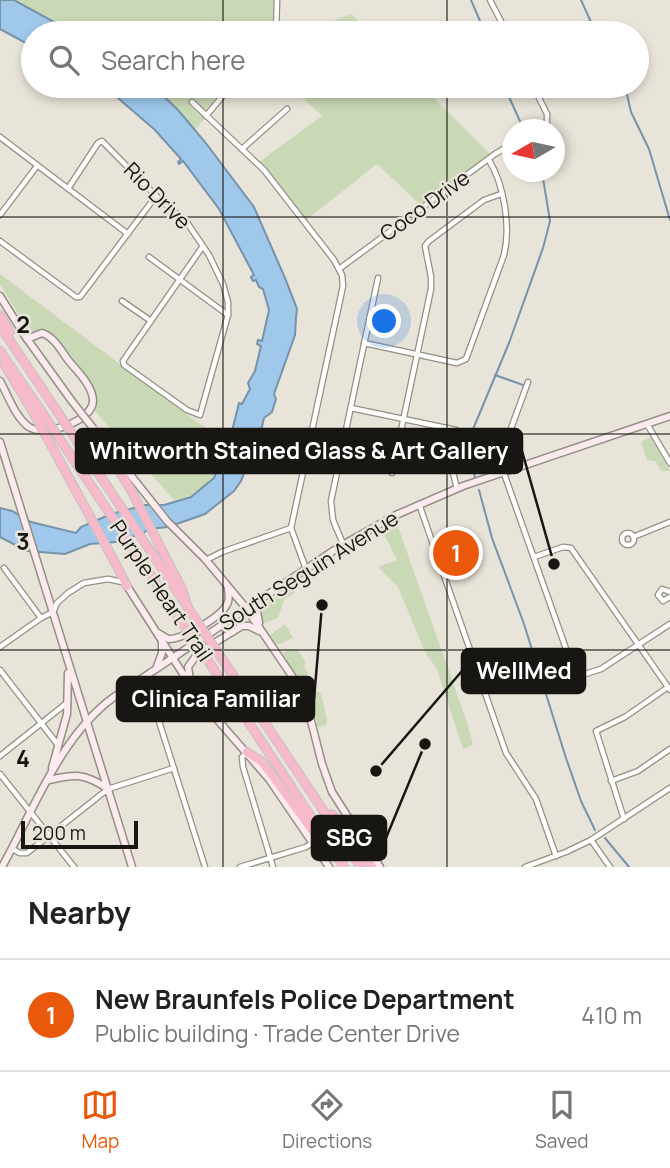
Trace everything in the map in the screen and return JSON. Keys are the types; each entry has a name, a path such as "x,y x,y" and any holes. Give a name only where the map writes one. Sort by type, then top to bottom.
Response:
{"highway":[{"path":"0,315 36,380"},
{"name":"Purple Heart Trail","path":"0,326 308,789"},
{"name":"Purple Heart Trail","path":"0,351 35,408 207,659 341,867"},
{"path":"0,359 35,408 127,586"},
{"path":"93,428 132,492 182,589 188,608"},
{"path":"247,752 261,762 341,867"},
{"path":"308,789 361,867"},
{"path":"308,789 331,813 372,867"}],"main road":[{"path":"0,296 71,400 147,498 206,561 246,608 266,637 302,694 334,797 380,867"},
{"path":"0,381 19,416 35,430 46,430 75,422 89,412 93,403 92,392 52,340 42,333 27,339"},
{"name":"South Seguin Avenue","path":"2,867 30,813 86,721 107,702 246,608 344,544 419,504 503,472 670,416"},
{"path":"0,442 132,867"},
{"path":"127,586 183,674 270,779 329,867"},
{"path":"227,586 246,600 265,596"},
{"path":"154,630 168,639 183,637 225,608 229,598 227,586"},
{"path":"265,596 256,614 266,637"},
{"path":"194,689 188,667 198,653 242,626 254,628 266,637"},
{"path":"161,640 162,653 155,671 172,670 183,674"},
{"path":"67,660 68,702 64,732 49,780 79,775 94,780 107,789"}],"street":[{"path":"276,21 277,0"},
{"path":"489,0 500,21"},
{"path":"206,116 222,98"},
{"path":"539,98 547,119"},
{"path":"192,102 268,175 339,269 343,286 291,528 306,569"},
{"path":"242,149 287,109"},
{"path":"0,137 128,234"},
{"name":"Rio Drive","path":"69,187 100,141 177,213 203,246 223,284 229,315 200,415 189,411 124,365 124,358 151,321"},
{"name":"Coco Drive","path":"339,269 502,151"},
{"path":"365,343 458,363 466,359 505,248 507,228 501,194 489,160"},
{"path":"0,215 37,166"},
{"path":"392,473 431,289 425,249 427,243 484,200 501,194"},
{"path":"0,242 79,297 156,196"},
{"path":"122,301 151,321 203,246"},
{"path":"149,257 229,315"},
{"path":"344,544 334,523 331,505 378,278"},
{"path":"528,382 501,456 503,472 576,677 601,669 670,624"},
{"path":"351,408 456,430 450,460 457,489"},
{"path":"648,424 670,463"},
{"path":"419,504 506,753 536,799 556,856"},
{"path":"634,537 670,522"},
{"path":"206,561 222,552 291,528"},
{"path":"534,557 563,547 571,548 669,689 625,717 596,731 624,819"},
{"path":"4,568 40,618"},
{"path":"0,647 40,618 53,612 57,603 84,583 117,579 127,586"},
{"path":"0,670 59,746"},
{"path":"145,677 205,867"},
{"path":"0,756 68,702"},
{"path":"611,781 638,771 670,749"},
{"path":"247,752 243,757 243,767 273,867"},
{"path":"12,849 27,853 107,789 174,768"},
{"path":"0,774 74,867"},
{"path":"525,867 591,840 669,791"},
{"path":"591,840 610,867"},
{"path":"240,867 312,843"}],"green space":[{"path":"14,0 275,0 274,21 52,21"},
{"path":"351,14 358,21 333,21"},
{"path":"164,98 217,98 201,115 205,118 195,130"},
{"path":"303,98 434,98 491,155 422,206 377,164 305,221 259,162 322,116"},
{"path":"0,274 197,422 228,442 220,464 204,487 196,493 174,500 95,411 94,387 50,332 41,329 30,333 0,284"},
{"path":"651,437 670,471 662,471 655,461 647,460 641,442"},
{"path":"397,524 468,725 473,745 463,749 437,669 425,652 398,587 378,567 397,560 381,533"},
{"path":"291,587 295,592 284,600 278,618 262,624 260,610 263,606"},
{"path":"285,624 293,638 277,645 270,635"},
{"path":"290,649 298,650 306,663 304,666 310,678 313,678 316,685 302,688 283,653"},
{"path":"315,691 321,693 327,721 326,725 317,727 317,719 315,720 307,697"}],"water":[{"path":"0,0 14,0 52,21 21,21 21,40 0,29"},
{"path":"118,98 166,98 205,142 254,207 297,309 295,335 274,394 276,399 272,412 264,418 241,481 234,491 205,514 168,527 149,529 116,542 90,544 65,554 27,551 0,537 0,508 12,511 31,522 76,533 81,527 111,514 145,505 164,505 191,497 214,478 230,439 239,403 242,404 250,389 248,383 255,371 261,346 257,344 258,340 262,341 269,310 263,289 256,280 253,281 251,277 254,275 219,209 183,161 179,164 181,159 155,130"}],"waterway":[{"path":"471,0 480,21"},
{"path":"581,0 591,21"},
{"path":"509,98 519,119"},
{"path":"628,98 631,112 649,149 670,220"},
{"path":"475,477 468,450 471,434 509,343 550,221 544,182"},
{"path":"495,375 523,385"},
{"path":"479,490 492,538 524,624 566,758 581,801 595,830"},
{"path":"605,838 629,867"}],"place":[{"name":"New Braunfels Police Department","path":"456,553"},
{"name":"Whitworth Stained Glass & Art Gallery","path":"554,564"},
{"name":"Clinica Familiar","path":"322,605"},
{"name":"SBG","path":"425,744"},
{"name":"WellMed","path":"376,771"}]}
